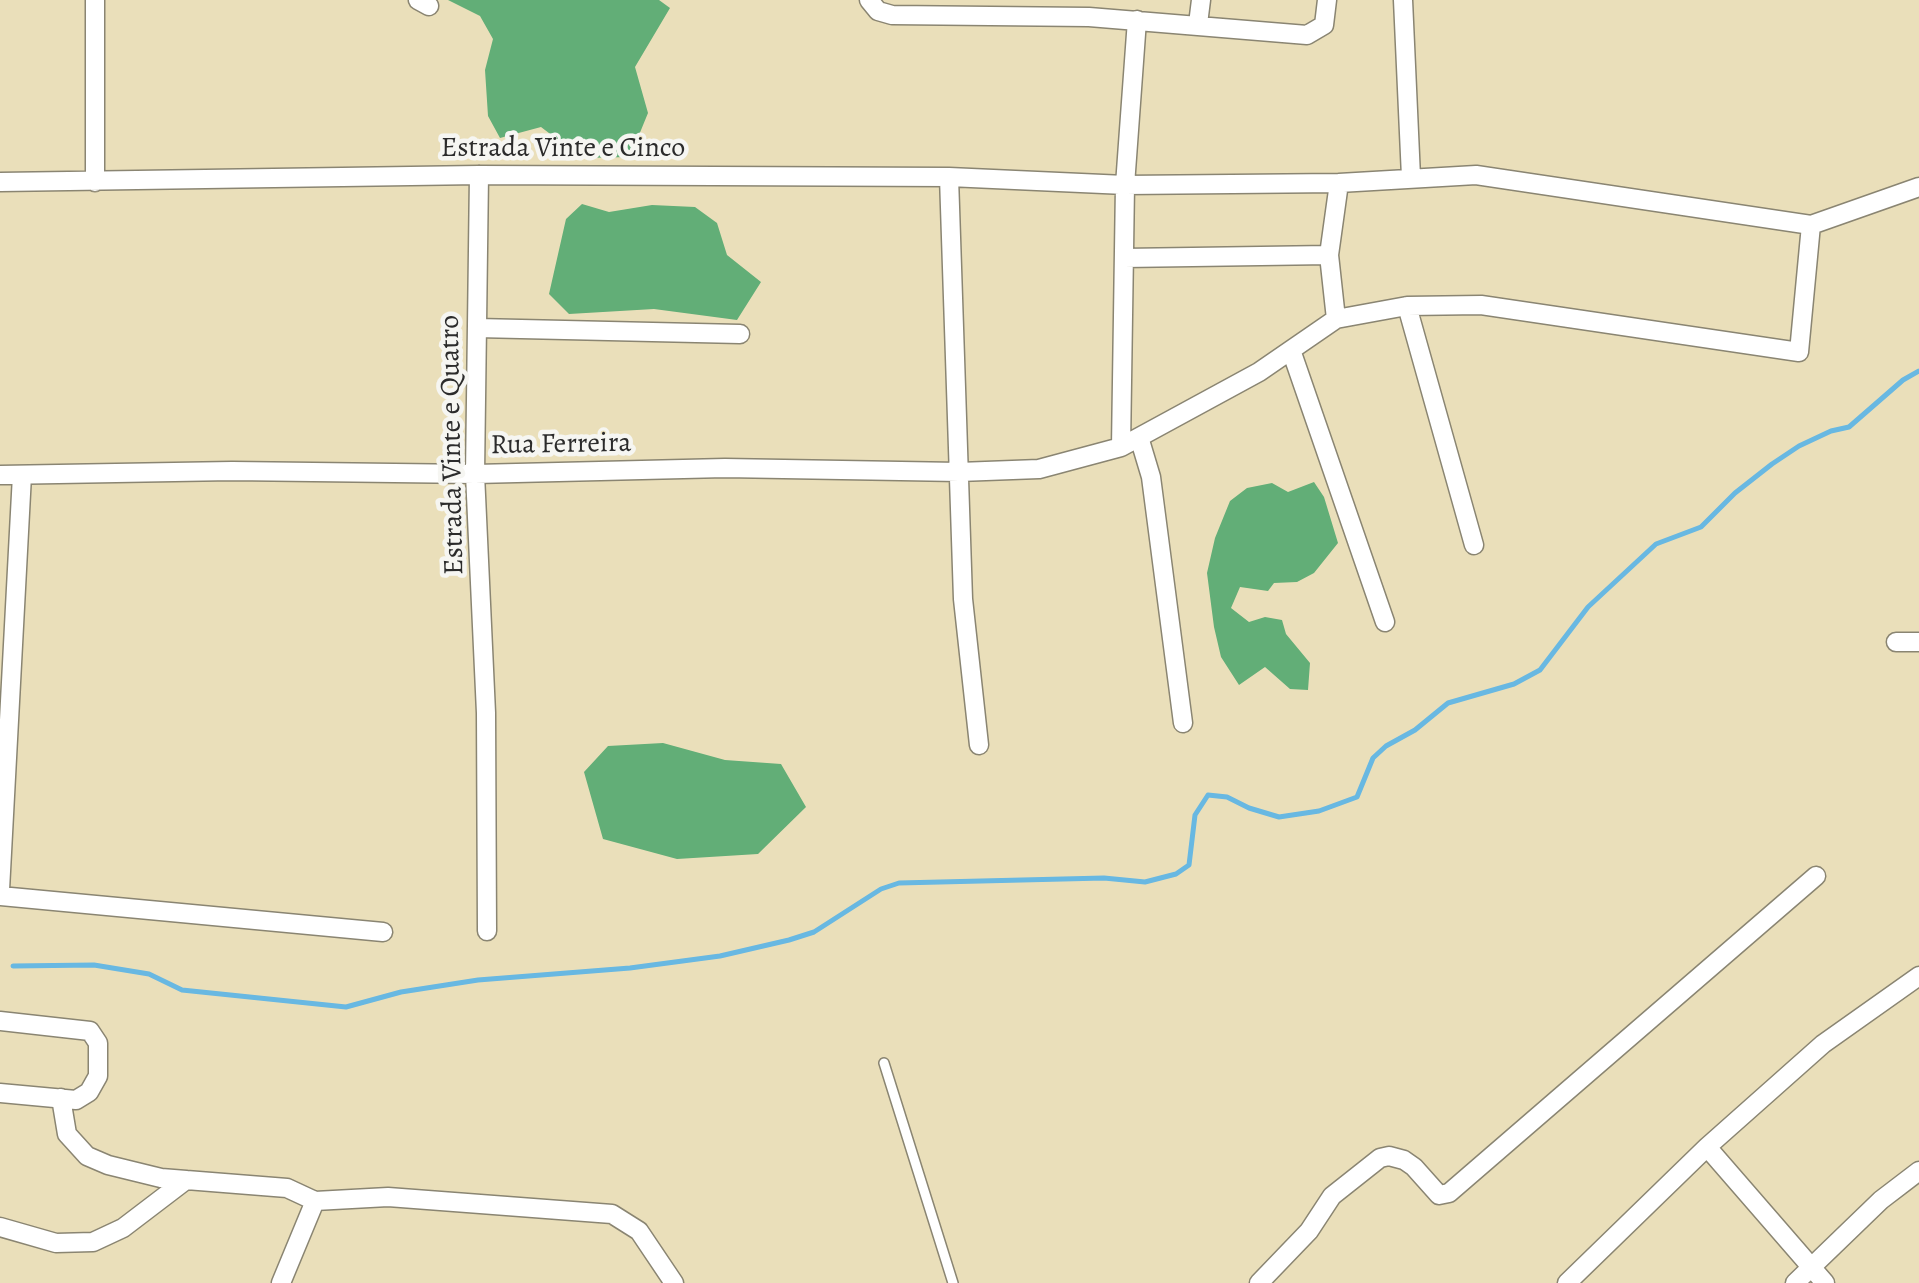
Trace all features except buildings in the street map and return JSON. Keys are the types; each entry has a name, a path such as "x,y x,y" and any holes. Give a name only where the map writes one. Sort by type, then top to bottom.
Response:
{"street":[{"path":"95,0 95,182"},
{"path":"869,0 878,12 892,15 1048,8 1307,36 1324,25 1327,0"},
{"path":"1198,24 1201,0"},
{"path":"1403,0 1411,177"},
{"path":"1121,446 1125,185 1137,20"},
{"name":"Estrada Vinte e Cinco","path":"0,182 478,175 949,177 1125,185 1339,183 1476,176 1811,225"},
{"name":"Estrada Vinte e Quatro","path":"478,175 475,474 486,713 487,931"},
{"path":"949,177 964,599 979,745"},
{"path":"1339,183 1329,255 1336,318 1406,306 1481,305 1798,352 1811,225 1919,187"},
{"path":"1124,258 1329,255"},
{"path":"1406,306 1474,545"},
{"name":"Rua Ferreira","path":"0,475 232,470 475,474 724,468 959,472 1038,469 1121,446 1139,437 1259,372 1336,318"},
{"path":"477,328 740,334"},
{"path":"1291,350 1385,622"},
{"path":"1139,437 1151,477 1184,723"},
{"path":"22,475 0,893 382,932"},
{"path":"1896,642 1919,642"},
{"path":"1258,1283 1309,1231 1332,1196 1380,1158 1404,1160 1439,1195 1449,1193 1816,876"},
{"path":"1566,1283 1707,1147 1823,1044 1919,976"},
{"path":"0,1021 90,1030 98,1043 98,1076 89,1092 76,1100 0,1093"},
{"path":"61,1098 67,1134 86,1156 129,1172 287,1188 315,1201 388,1197 612,1214 638,1231 674,1283"},
{"path":"1707,1147 1824,1283"},
{"path":"1795,1283 1881,1200 1919,1171"},
{"path":"0,1227 56,1243 92,1242 123,1228 186,1180"},
{"path":"281,1283 315,1201"}],"lane":[{"path":"884,1063 953,1283"}],"green space":[{"path":"448,0 659,0 670,8 635,67 648,113 630,157 582,158 541,127 500,138 488,116 485,70 493,39 480,16"},
{"path":"582,204 609,212 652,205 695,207 717,223 727,255 761,282 737,320 654,309 569,314 549,294 566,219"},
{"path":"1314,482 1324,497 1338,543 1314,573 1297,582 1274,583 1268,591 1240,587 1231,608 1249,622 1265,617 1282,620 1286,634 1310,663 1308,690 1290,689 1265,667 1239,685 1221,657 1214,627 1207,573 1215,538 1230,501 1247,488 1272,483 1288,492"},
{"path":"663,743 725,760 781,764 806,807 758,854 677,859 603,839 584,772 608,746"}],"waterway":[{"path":"13,966 94,965 149,974 182,990 346,1007 401,992 478,980 630,968 720,956 814,932 881,889 899,883 1104,878 1145,882 1176,874 1189,865 1195,815 1208,795 1227,797 1279,817 1319,811 1357,797 1373,758 1386,746 1415,730 1448,703 1514,684 1540,670 1588,607 1656,544 1701,527 1772,464 1799,446 1849,427 1919,371"}]}
